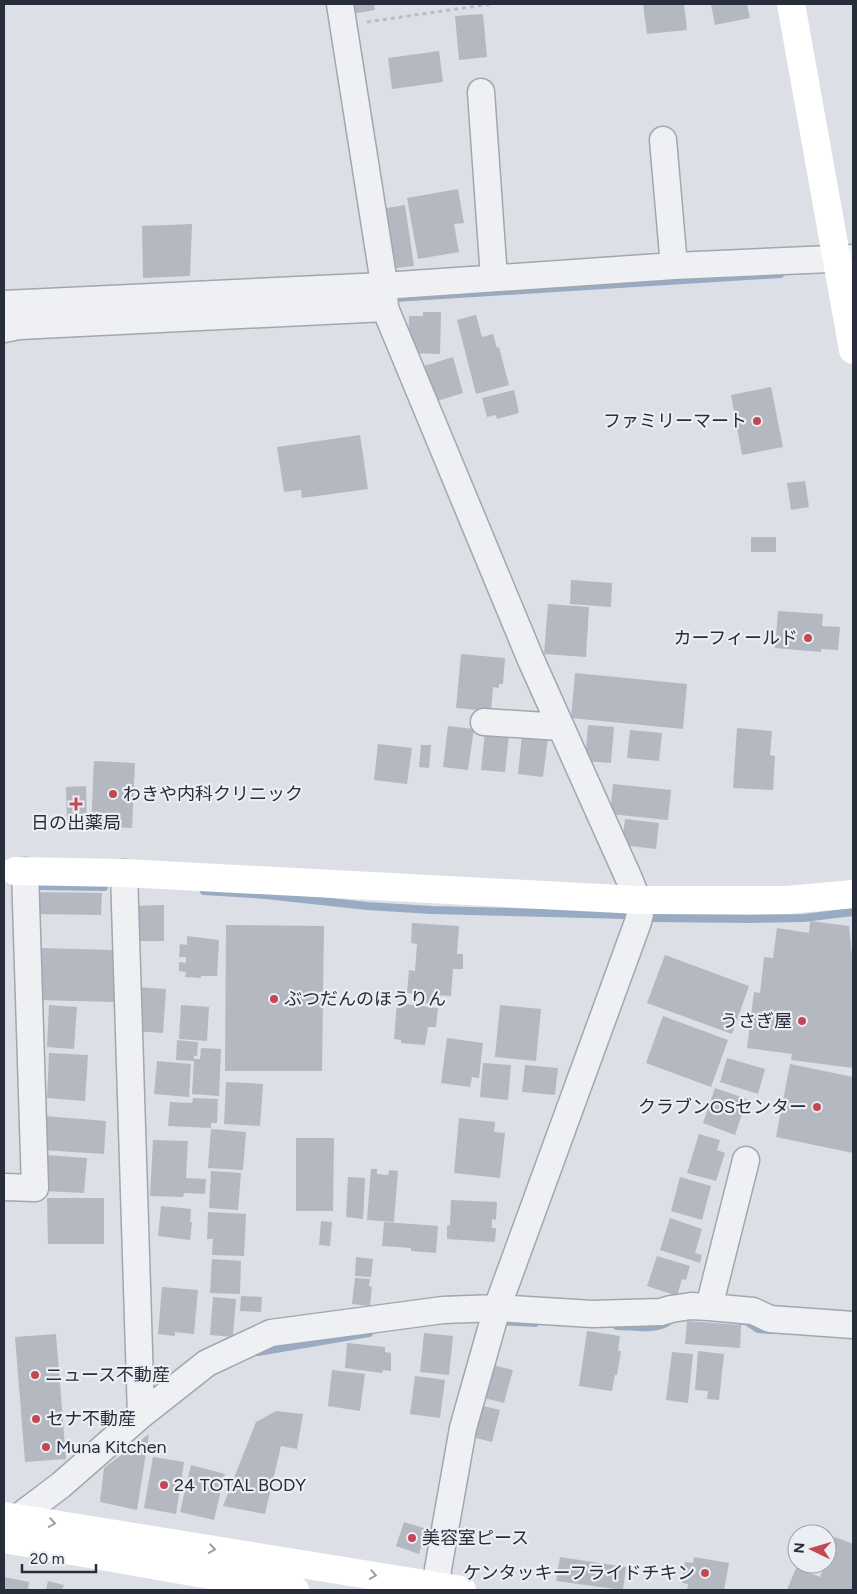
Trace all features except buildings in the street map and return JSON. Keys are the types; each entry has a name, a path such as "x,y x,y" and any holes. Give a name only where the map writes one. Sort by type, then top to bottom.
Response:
{"street":[{"path":"791,4 845,258 853,350"},
{"path":"7,1525 446,1589 440,1559 461,1436 495,1317 638,922 641,909 639,900 531,660 384,298 383,277 342,14"},
{"path":"481,92 494,278"},
{"path":"662,140 674,266"},
{"path":"4,329 19,326 384,298 494,278 674,266 845,258"},
{"path":"4,304 384,298"},
{"path":"484,722 561,727"},
{"path":"4,1187 34,1188 15,872 124,873 639,900 787,900 853,894"},
{"path":"124,873 141,1415"},
{"path":"709,1307 746,1160"},
{"path":"7,1525 61,1485 141,1415 207,1363 271,1333 442,1310 495,1317 661,1312 691,1306 752,1312 770,1320 853,1325"},
{"path":"7,1525 295,1590"}],"path":[{"path":"342,14 491,4"}],"waterway":[{"path":"395,298 780,274"},
{"path":"39,886 104,887"},
{"path":"204,891 432,910 626,915"},
{"path":"650,918 803,918 853,912"},
{"path":"497,1321 535,1323"},
{"path":"617,1326 651,1327 669,1321"},
{"path":"741,1321 746,1321 758,1329 770,1330"},
{"path":"258,1352 369,1333"}],"place":[{"name":"ファミリーマート","path":"757,421"},
{"name":"カーフィールド","path":"808,638"},
{"name":"わきや内科クリニック","path":"113,794"},
{"name":"日の出薬局","path":"76,804"},
{"name":"ぶつだんのほうりん","path":"274,999"},
{"name":"うさぎ屋","path":"802,1021"},
{"name":"クラブンOSセンター","path":"817,1107"},
{"name":"ニュース不動産","path":"35,1375"},
{"name":"セナ不動産","path":"36,1419"},
{"name":"Muna Kitchen","path":"46,1447"},
{"name":"24 TOTAL BODY","path":"164,1485"},
{"name":"美容室ピース","path":"412,1538"},
{"name":"ケンタッキーフライドチキン","path":"705,1573"}]}
